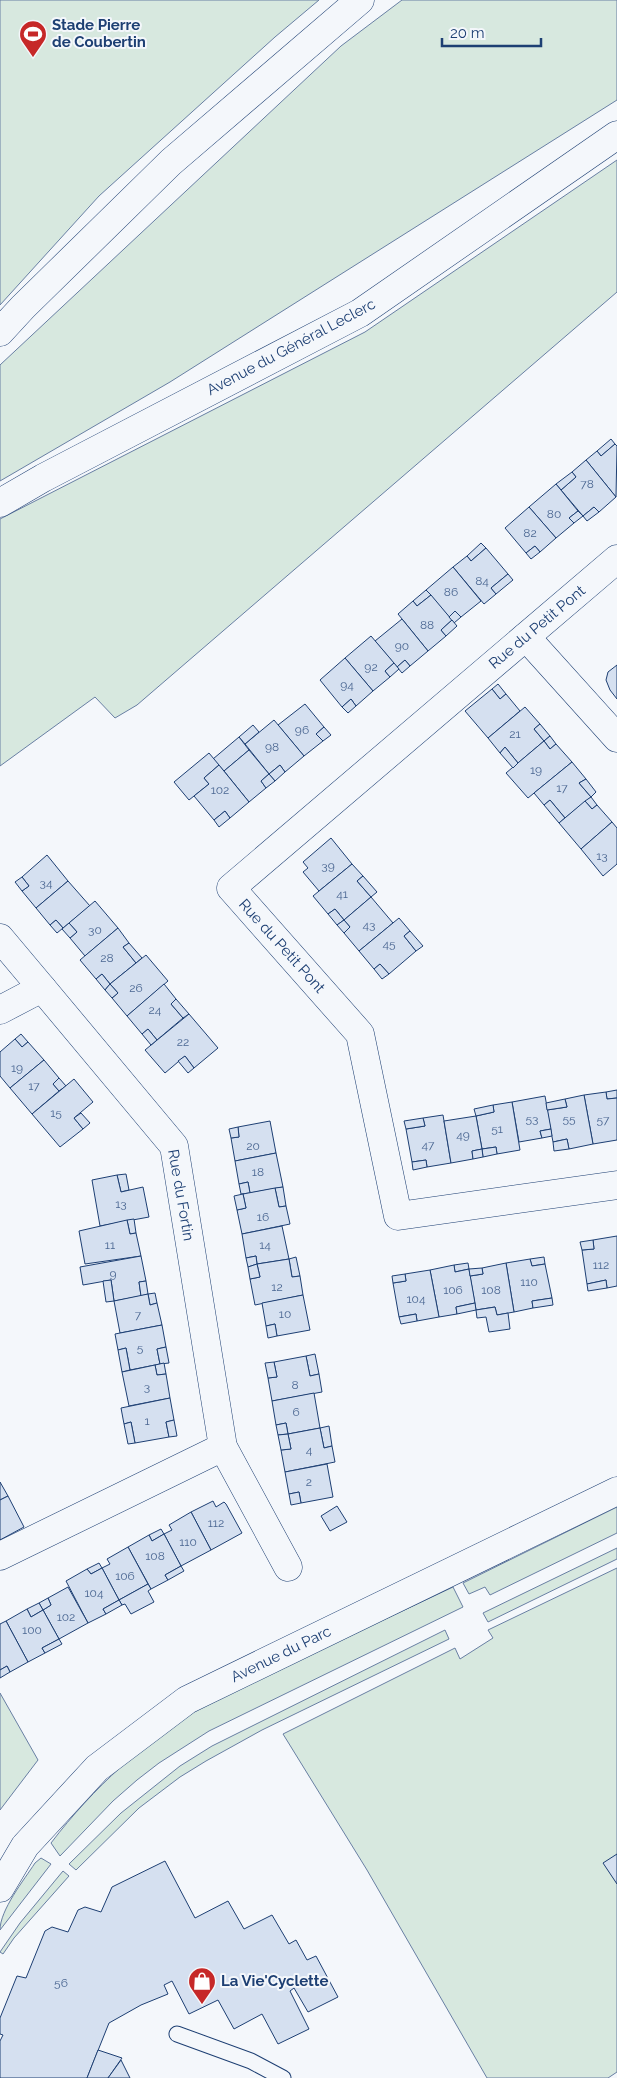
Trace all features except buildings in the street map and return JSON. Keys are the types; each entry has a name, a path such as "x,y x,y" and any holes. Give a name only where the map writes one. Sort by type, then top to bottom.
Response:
{"street":[{"path":"0,332 30,300 171,162 360,0"},
{"name":"Avenue du Général Leclerc","path":"0,503 43,478 360,313 617,135"},
{"name":"Rue du Petit Pont","path":"617,559 231,888 360,1034 398,1216 617,1185"},
{"path":"526,637 617,738"},
{"name":"Rue du Fortin","path":"0,938 174,1146 223,1446 288,1567"},
{"path":"0,1010 42,988"},
{"path":"0,1556 223,1446"},
{"name":"Avenue du Parc","path":"0,1888 26,1846 97,1768 187,1700 617,1491"}],"lane":[{"path":"177,2034 251,2061 283,2078"}],"shaded area":[{"path":"0,0 319,0 275,37 99,196 0,305"},
{"path":"402,0 617,0 617,100 170,382 0,481 0,365 341,46"},
{"path":"617,160 617,292 137,705 115,718 95,697 0,766 0,519 365,332"},
{"path":"617,1507 617,1533 490,1595 485,1587 469,1594 463,1583"},
{"path":"617,1548 617,1559 488,1622 483,1613"},
{"path":"617,1568 617,2072 608,2078 487,2078 367,1870 283,1734 455,1648 460,1659 493,1638 488,1630"},
{"path":"453,1587 463,1607 209,1731 159,1763 137,1780 113,1801 60,1856 51,1843 84,1803 121,1766 184,1719 206,1705 260,1677"},
{"path":"445,1630 449,1639 262,1730 180,1777 139,1808 76,1870 69,1864 121,1813 180,1766 212,1746"},
{"path":"0,1693 38,1760 0,1810"},
{"path":"41,1858 51,1864 0,1930 8,1904 35,1863"},
{"path":"63,1871 69,1876 14,1938 3,1954 0,1952 20,1923"}],"place":[{"name":"Stade Pierre de Coubertin","path":"33,58"},
{"name":"La Vie'Cyclette","path":"202,2005"}]}
